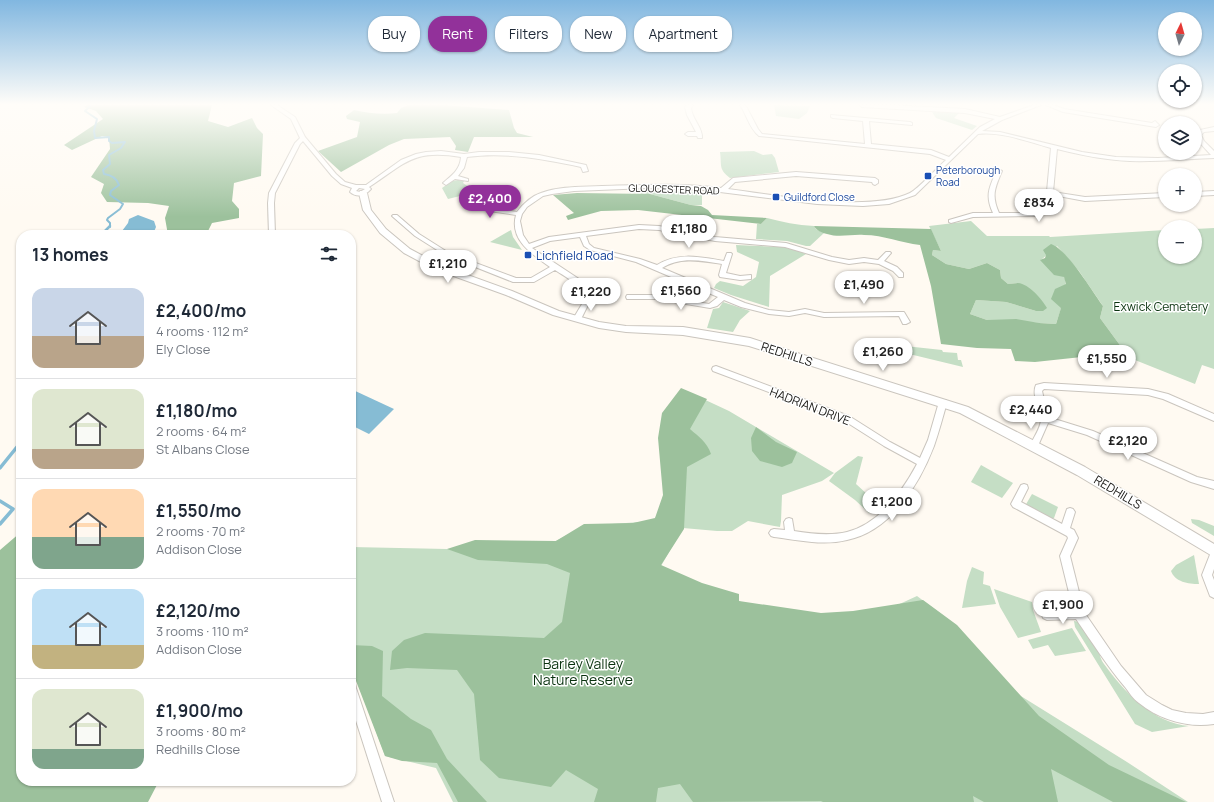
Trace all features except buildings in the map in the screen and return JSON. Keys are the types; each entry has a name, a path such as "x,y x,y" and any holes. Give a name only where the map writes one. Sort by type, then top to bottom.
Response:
{"street":[{"path":"273,230 274,224 270,199 299,142"},
{"path":"307,142 334,175 343,183 362,189 378,180 402,161 412,157 444,152 464,156 483,153 510,154 547,158 586,167"},
{"path":"833,142 931,152 949,159"},
{"name":"GLOUCESTER ROAD","path":"519,214 525,206 541,196 568,190 624,187 671,187 722,190 816,202 862,204 888,202 913,194 967,142"},
{"path":"1039,142 1093,156 1126,160 1147,161 1166,158 1214,155"},
{"path":"1202,142 1214,155"},
{"path":"951,220 973,215 1029,215 1040,213 1047,207 1050,193 1054,146"},
{"path":"446,183 455,177 464,163 464,156"},
{"path":"996,214 992,206 990,196 999,170"},
{"path":"722,190 728,187 730,182 734,180 782,175 807,175 876,181"},
{"path":"455,177 466,180"},
{"name":"REDHILLS","path":"362,189 367,210 376,223 395,242 422,260 454,274 509,293 556,313 613,328 683,331 750,342 944,402 964,410 1082,471 1214,551"},
{"path":"1050,193 1085,199 1158,195"},
{"path":"1202,194 1214,193"},
{"path":"475,195 477,202 491,210 519,214 517,227 527,247 554,267 577,281 586,290 588,299 577,318"},
{"path":"395,216 428,243 447,254 515,280 532,280 554,267"},
{"path":"393,227 402,223"},
{"path":"527,247 549,239 583,236 639,227 659,228 715,239 786,245 814,250 831,259 849,262 863,257 880,262 895,269 901,275"},
{"path":"583,236 586,245 592,249 624,256 659,267 723,297 743,305 769,312 789,314 802,308 824,315 903,312 906,322"},
{"path":"880,262 888,252"},
{"path":"730,254 722,275 740,278 749,277"},
{"path":"659,267 667,262 681,258 726,263"},
{"path":"629,297 656,297 710,306 715,304 723,297"},
{"path":"639,297 639,305"},
{"name":"HADRIAN DRIVE","path":"716,369 846,418 887,444 922,463"},
{"path":"737,377 742,369"},
{"path":"1034,446 1044,425 1045,419 1038,391 1039,388 1044,386 1125,390 1152,393 1165,396 1214,418"},
{"path":"774,533 805,537 835,538 848,536 866,529 876,523 898,500 922,463 928,450 944,402"},
{"path":"1045,419 1060,422 1096,436 1194,480 1214,485"},
{"path":"1024,488 1016,504 1071,532 1073,538 1065,556 1079,614 1117,670 1142,699 1171,716 1197,719 1214,718"},
{"path":"1065,530 1070,512"},
{"path":"789,522 790,535"},
{"path":"1214,555 1207,575 1214,593"},
{"path":"1047,615 1079,614"},
{"path":"356,703 388,802"}],"green space":[{"path":"68,142 88,142 72,150 64,145"},
{"path":"109,142 263,142 261,176 234,183 232,201 239,209 239,218 212,223 208,230 167,230 165,218 169,206 148,203 107,202 101,193 104,184 91,177 110,149"},
{"path":"342,142 395,142 341,172 318,151"},
{"path":"454,142 472,142 468,152 455,150 456,146"},
{"path":"754,151 763,155 772,154 775,158 779,172 730,178 726,175 721,166 720,152"},
{"path":"452,181 464,181 463,183 476,192 448,199 442,188"},
{"path":"644,190 702,192 702,205 691,205 650,194 628,193"},
{"path":"577,193 650,194 691,205 701,206 708,210 712,215 767,218 761,224 638,210 601,211 568,220 566,216 574,213 553,195"},
{"path":"767,218 814,226 816,229 824,233 810,246 787,241 756,239 757,224 761,224"},
{"name":"Exwick Cemetery","path":"971,221 987,236 1050,237 1158,230 1158,264 1202,264 1202,229 1214,228 1214,369 1202,365 1195,384 1135,360 1122,357 1122,348 1100,318 1103,306 1079,271 1057,246 1041,260 1060,273 1066,281 1065,293 1056,324 987,320 970,314 976,300 1006,302 1036,311 1018,283 1008,284 1001,278 1000,270 987,263 969,269 946,264 932,255 933,250 941,251 929,226"},
{"path":"814,226 931,229 941,251 933,250 932,255 946,264 969,269 987,263 1000,270 1001,278 1008,284 1018,283 1031,289 1039,296 1047,308 1043,311 1036,311 1006,302 976,300 970,314 987,320 1016,319 1056,324 1061,308 1051,299 1055,289 1066,284 1064,277 1054,275 1040,260 1045,258 1046,255 1043,250 1051,244 1057,247 1072,262 1103,306 1100,318 1122,348 1122,357 1091,356 1035,362 1015,361 1011,349 977,348 941,344 931,286 920,245 871,235 832,235 819,231"},
{"path":"511,230 513,237 522,250 490,242"},
{"path":"736,245 782,247 804,252 803,253 806,254 770,276 769,307 714,288 720,281 743,286 756,277 759,262 737,252"},
{"path":"723,302 750,311 740,320 733,332 707,328 713,309 719,308"},
{"path":"905,346 957,353 958,360 961,360 963,367 901,352 902,347"},
{"name":"Barley Valley Nature Reserve","path":"681,388 707,399 690,429 700,437 711,454 687,467 684,529 661,565 702,583 739,594 739,601 821,613 853,611 923,600 957,625 1039,716 1109,765 1186,802 1113,802 1051,769 1058,802 984,802 973,796 974,802 693,802 680,784 658,788 656,802 594,802 598,789 566,770 551,787 499,778 480,760 474,694 457,670 407,668 390,670 392,651 404,640 425,633 544,638 562,622 570,573 547,564 478,560 447,549 475,540 556,541 584,524 633,523 655,518 663,495 658,438 662,413"},
{"name":"Barley Valley Nature Reserve","path":"684,390 729,411 834,473 822,481 782,495 780,527 748,521 732,531 683,528 661,566 695,585 832,635 917,596 957,626 992,678 1188,802 453,802 436,768 385,756 356,677 356,547 447,549 548,545 584,526 654,521 667,493"},
{"path":"756,427 776,442 797,452 792,463 782,467 760,461 752,451 751,438"},
{"path":"858,456 863,457 856,484 879,505 869,513 855,500 829,481 835,473"},
{"path":"981,465 1013,483 1002,498 971,482"},
{"path":"1032,494 1058,507 1054,518 1049,518 1025,506"},
{"path":"1191,519 1199,520 1214,526 1214,536 1192,523"},
{"path":"16,536 16,786 156,786 148,802 0,802 0,550"},
{"path":"1194,555 1199,584 1186,583 1179,580 1171,571 1176,565"},
{"path":"972,567 984,572 983,584 990,586 996,604 962,608 967,581"},
{"path":"994,589 1032,602 1033,610 1041,632 1018,638 1000,607"},
{"path":"1074,621 1079,622 1092,637 1103,662 1130,695 1152,713 1176,724 1189,726 1152,732 1135,724 1075,627"},
{"path":"1072,628 1086,651 1055,656 1048,645 1033,649 1028,640"},
{"path":"356,645 372,646 383,651 382,696 411,719 431,730 447,759 487,802 458,802 437,763 402,761 385,756 356,681"}],"water":[{"path":"138,215 154,221 156,227 155,230 123,230 129,219"},
{"path":"356,391 394,409 369,434 356,428"}],"waterway":[{"path":"111,142 119,142"},
{"path":"110,226 110,223 107,220 108,218 120,209 123,204 110,195 111,191 119,185 117,180 104,174 103,170 110,164 109,155 121,148 125,142"},
{"path":"106,230 110,226"},
{"path":"0,468 16,448"},
{"path":"0,501 13,509 0,524"}],"place":[{"name":"Peterborough Road","path":"928,176"},
{"name":"Guildford Close","path":"776,197"},
{"name":"Lichfield Road","path":"528,255"}]}
